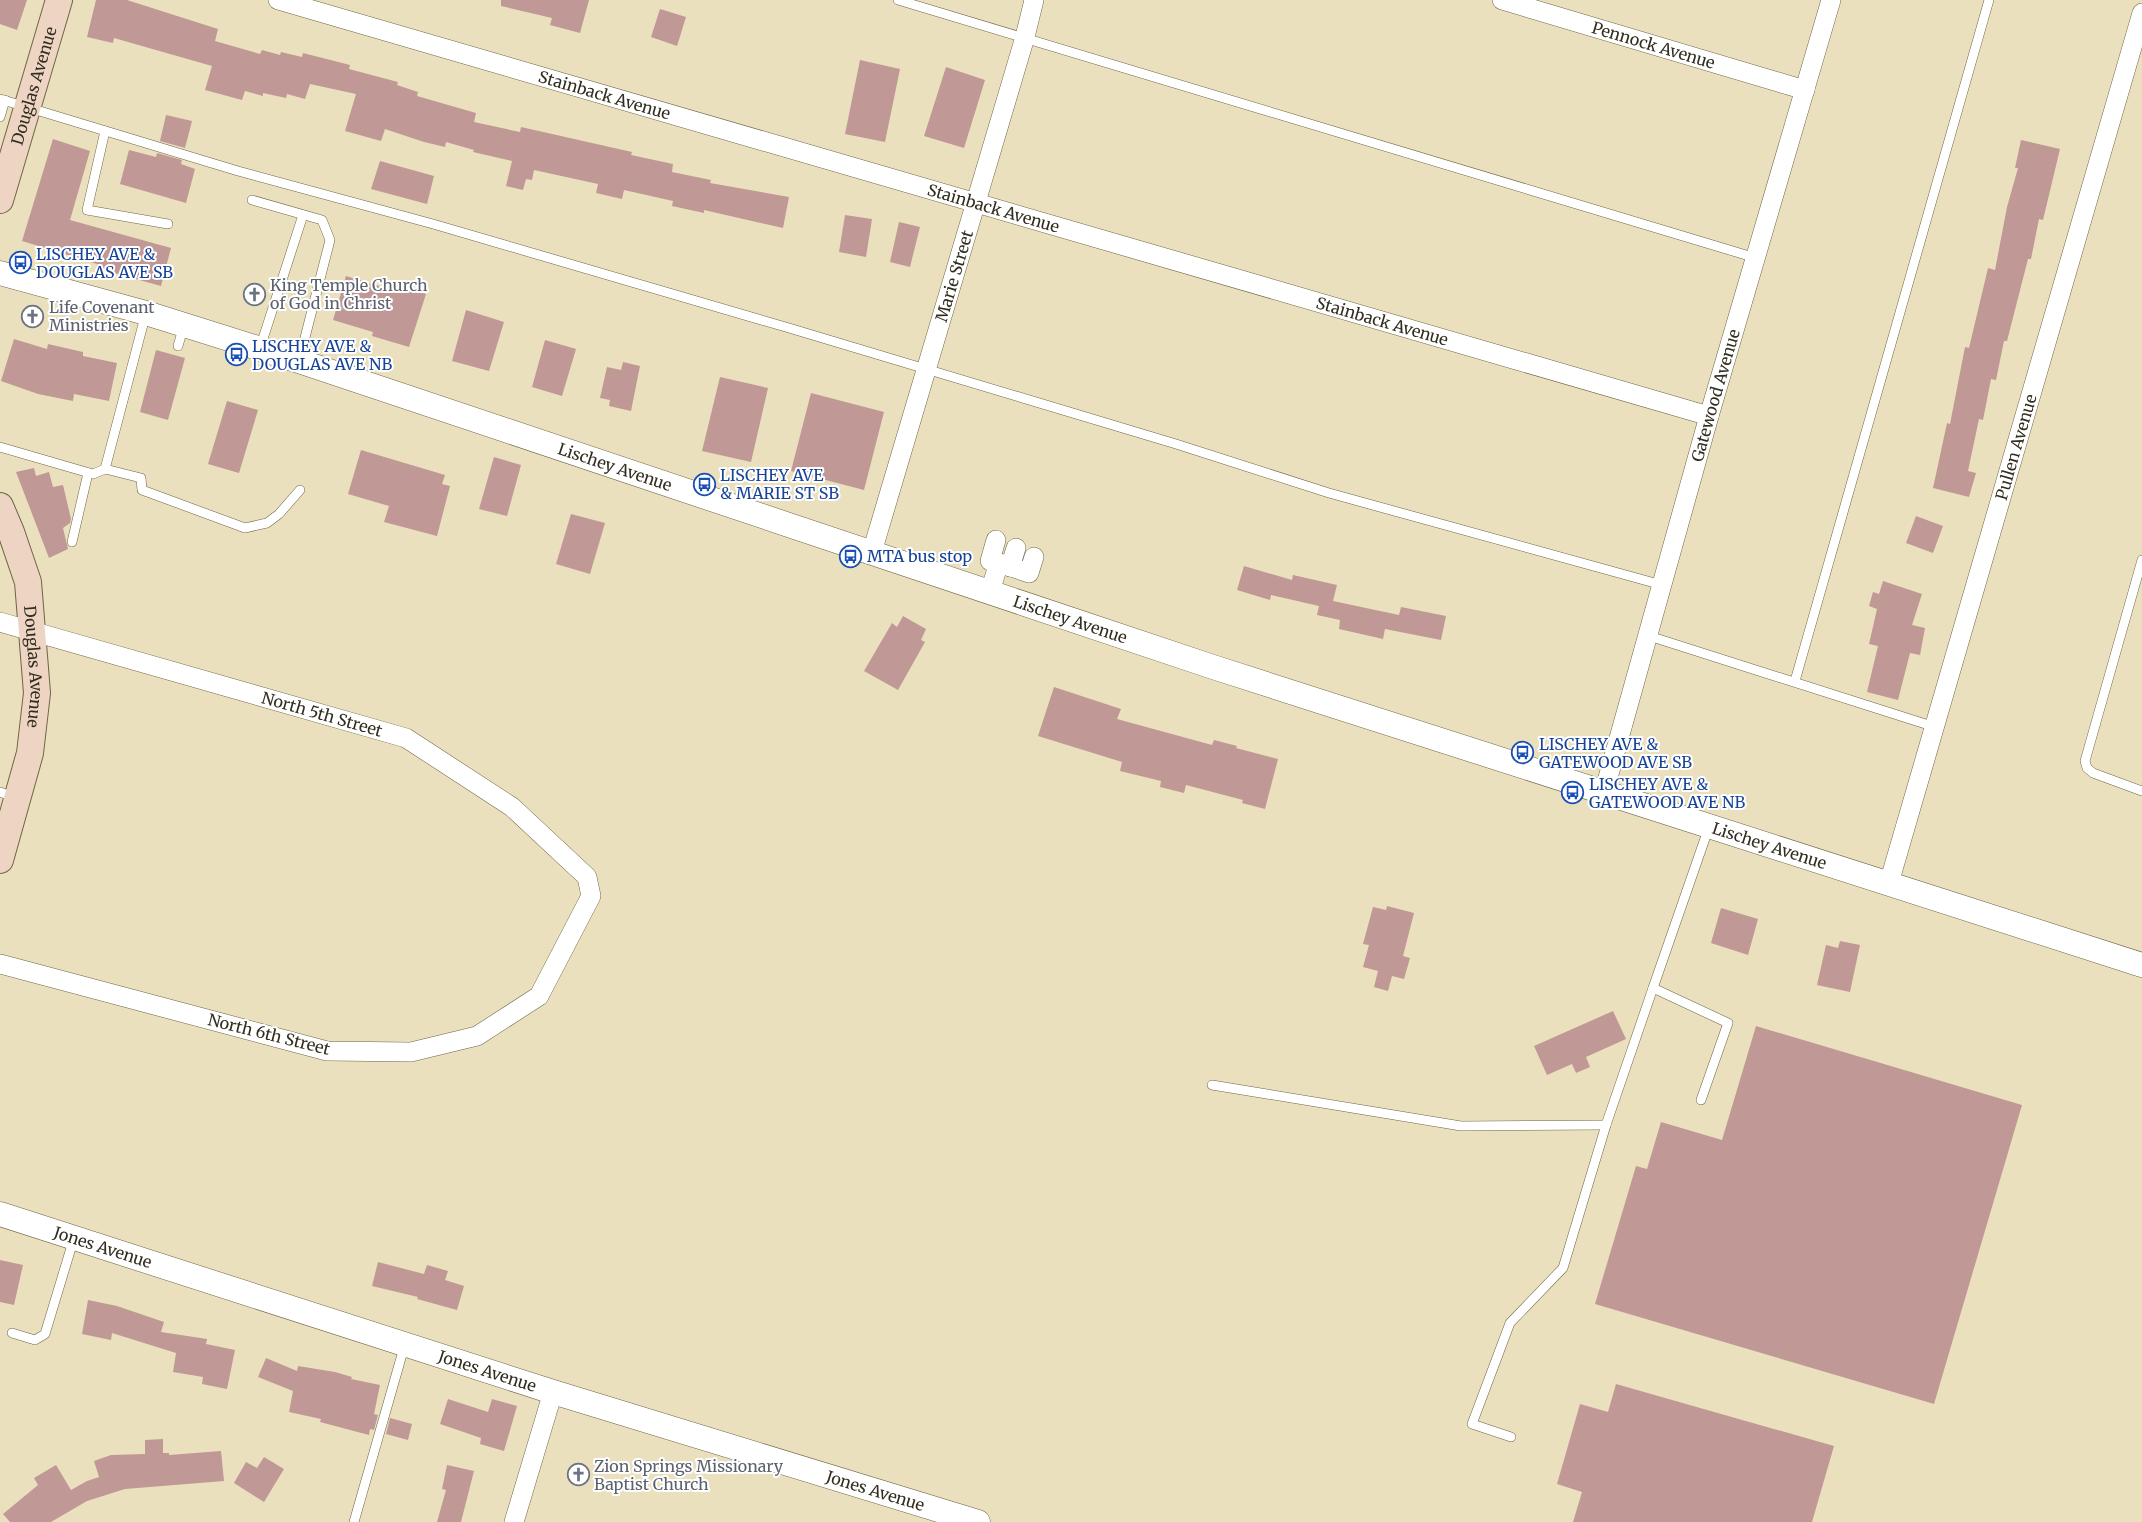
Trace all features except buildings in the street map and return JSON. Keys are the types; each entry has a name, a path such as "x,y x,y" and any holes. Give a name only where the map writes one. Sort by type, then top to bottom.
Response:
{"main road":[{"name":"Douglas Avenue","path":"0,200 11,102 59,0"},
{"name":"Douglas Avenue","path":"0,506 12,532 28,582 34,633 37,693 30,753 9,795 0,860"}],"street":[{"name":"Stainback Avenue","path":"278,0 1709,416"},
{"name":"Marie Street","path":"872,552 974,203 1025,37 1034,0"},
{"name":"Pennock Avenue","path":"1502,0 1805,90"},
{"name":"Gatewood Avenue","path":"1604,792 1709,416 1831,0"},
{"name":"Pullen Avenue","path":"1890,883 2142,12"},
{"name":"Lischey Avenue","path":"0,273 146,313 181,335 260,348 1222,670 2142,965"},
{"path":"996,540 990,561 1029,573 1034,557"},
{"path":"990,591 1016,548"},
{"name":"North 5th Street","path":"0,622 406,738 512,807 587,877 591,896"},
{"name":"North 6th Street","path":"0,964 327,1051 411,1052 477,1036 539,996 591,896"},
{"name":"Jones Avenue","path":"0,1214 553,1392 978,1522"},
{"path":"514,1522 553,1392"}],"lane":[{"path":"898,0 1756,258"},
{"path":"1795,681 1989,0"},
{"path":"0,117 11,102 247,173 509,246 925,368 1176,444 1329,494 1662,585"},
{"path":"105,131 87,210 168,224"},
{"path":"252,200 322,220 330,240 299,361"},
{"path":"260,348 303,214"},
{"path":"106,469 146,313"},
{"path":"0,447 88,473 93,474 106,469 141,478 142,490 245,528 267,523 279,514 300,490"},
{"path":"72,542 88,473"},
{"path":"2142,560 2085,761 2087,768 2093,773 2142,791"},
{"path":"1648,636 1795,681 1935,727"},
{"path":"1511,1437 1472,1424 1510,1323 1563,1268 1606,1125 1709,827"},
{"path":"1653,988 1728,1023 1701,1100"},
{"path":"1212,1085 1461,1126 1606,1125"},
{"path":"12,1333 35,1340 45,1334 74,1237"},
{"path":"354,1522 405,1344"}],"place":[{"name":"LISCHEY AVE & DOUGLAS AVE SB","path":"20,263"},
{"name":"King Temple Church of God in Christ","path":"254,294"},
{"name":"Life Covenant Ministries","path":"33,316"},
{"name":"LISCHEY AVE & DOUGLAS AVE NB","path":"236,355"},
{"name":"LISCHEY AVE & MARIE ST SB","path":"704,484"},
{"name":"MTA bus stop","path":"851,556"},
{"name":"LISCHEY AVE & GATEWOOD AVE SB","path":"1523,753"},
{"name":"LISCHEY AVE & GATEWOOD AVE NB","path":"1573,793"},
{"name":"Zion Springs Missionary Baptist Church","path":"578,1475"}]}
